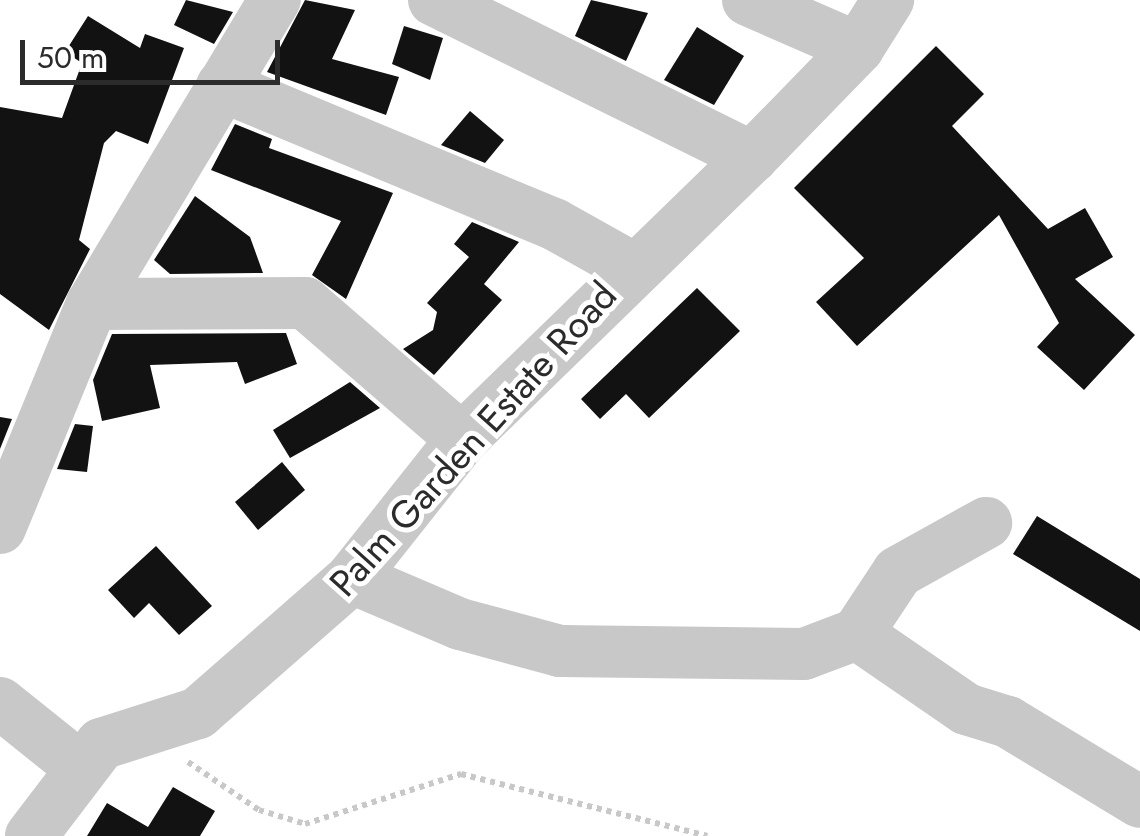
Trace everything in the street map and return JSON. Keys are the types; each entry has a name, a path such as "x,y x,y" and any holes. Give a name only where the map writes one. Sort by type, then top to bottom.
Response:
{"street":[{"path":"0,528 92,304 275,0"},
{"path":"434,0 752,157"},
{"path":"748,0 858,48"},
{"name":"Palm Garden Estate Road","path":"30,836 101,744 198,714 352,578 462,439 631,267 752,157 858,48 888,0"},
{"path":"222,86 554,224 631,267"},
{"path":"92,304 305,303 462,439"},
{"path":"352,578 460,624 560,650 804,654 857,634 898,572 986,523"},
{"path":"857,634 966,708 1008,722 1140,802"},
{"path":"0,703 81,768"},
{"path":"1008,722 1080,776 1133,836"}],"path":[{"path":"198,714 185,760 260,810 305,824 461,774 707,836"}],"building":[{"path":"186,0 233,12 214,44 174,25"},
{"path":"305,0 355,10 332,59 399,77 386,115 267,72"},
{"path":"591,0 648,13 626,61 575,36"},
{"path":"88,16 140,48 145,34 184,48 148,144 116,131 104,143 79,240 90,249 49,330 0,294 0,107 62,118 82,63 65,52"},
{"path":"404,26 443,38 430,80 392,64"},
{"path":"697,27 744,56 714,105 664,80"},
{"path":"936,46 984,94 952,126 1048,229 1085,208 1113,257 1075,279 1135,335 1084,390 1037,347 1059,323 999,215 857,346 816,302 864,258 794,188"},
{"path":"470,111 504,140 485,163 441,145"},
{"path":"235,124 272,139 269,148 393,193 346,299 312,275 341,221 211,170"},
{"path":"195,196 250,237 263,273 170,274 154,260"},
{"path":"472,222 519,242 484,284 502,300 434,375 403,349 433,330 437,312 427,303 469,257 454,244"},
{"path":"697,288 740,331 649,418 626,394 600,419 581,399"},
{"path":"286,333 297,364 245,384 237,362 150,365 160,408 102,421 93,380 112,334"},
{"path":"350,382 380,408 290,458 273,430"},
{"path":"0,417 12,419 0,449"},
{"path":"75,424 93,426 87,472 57,469"},
{"path":"282,462 305,490 258,530 235,502"},
{"path":"1037,516 1140,579 1140,631 1013,554"},
{"path":"156,546 212,606 179,635 149,603 134,618 108,590"},
{"path":"173,787 215,811 200,836 87,836 107,803 148,827"}]}
